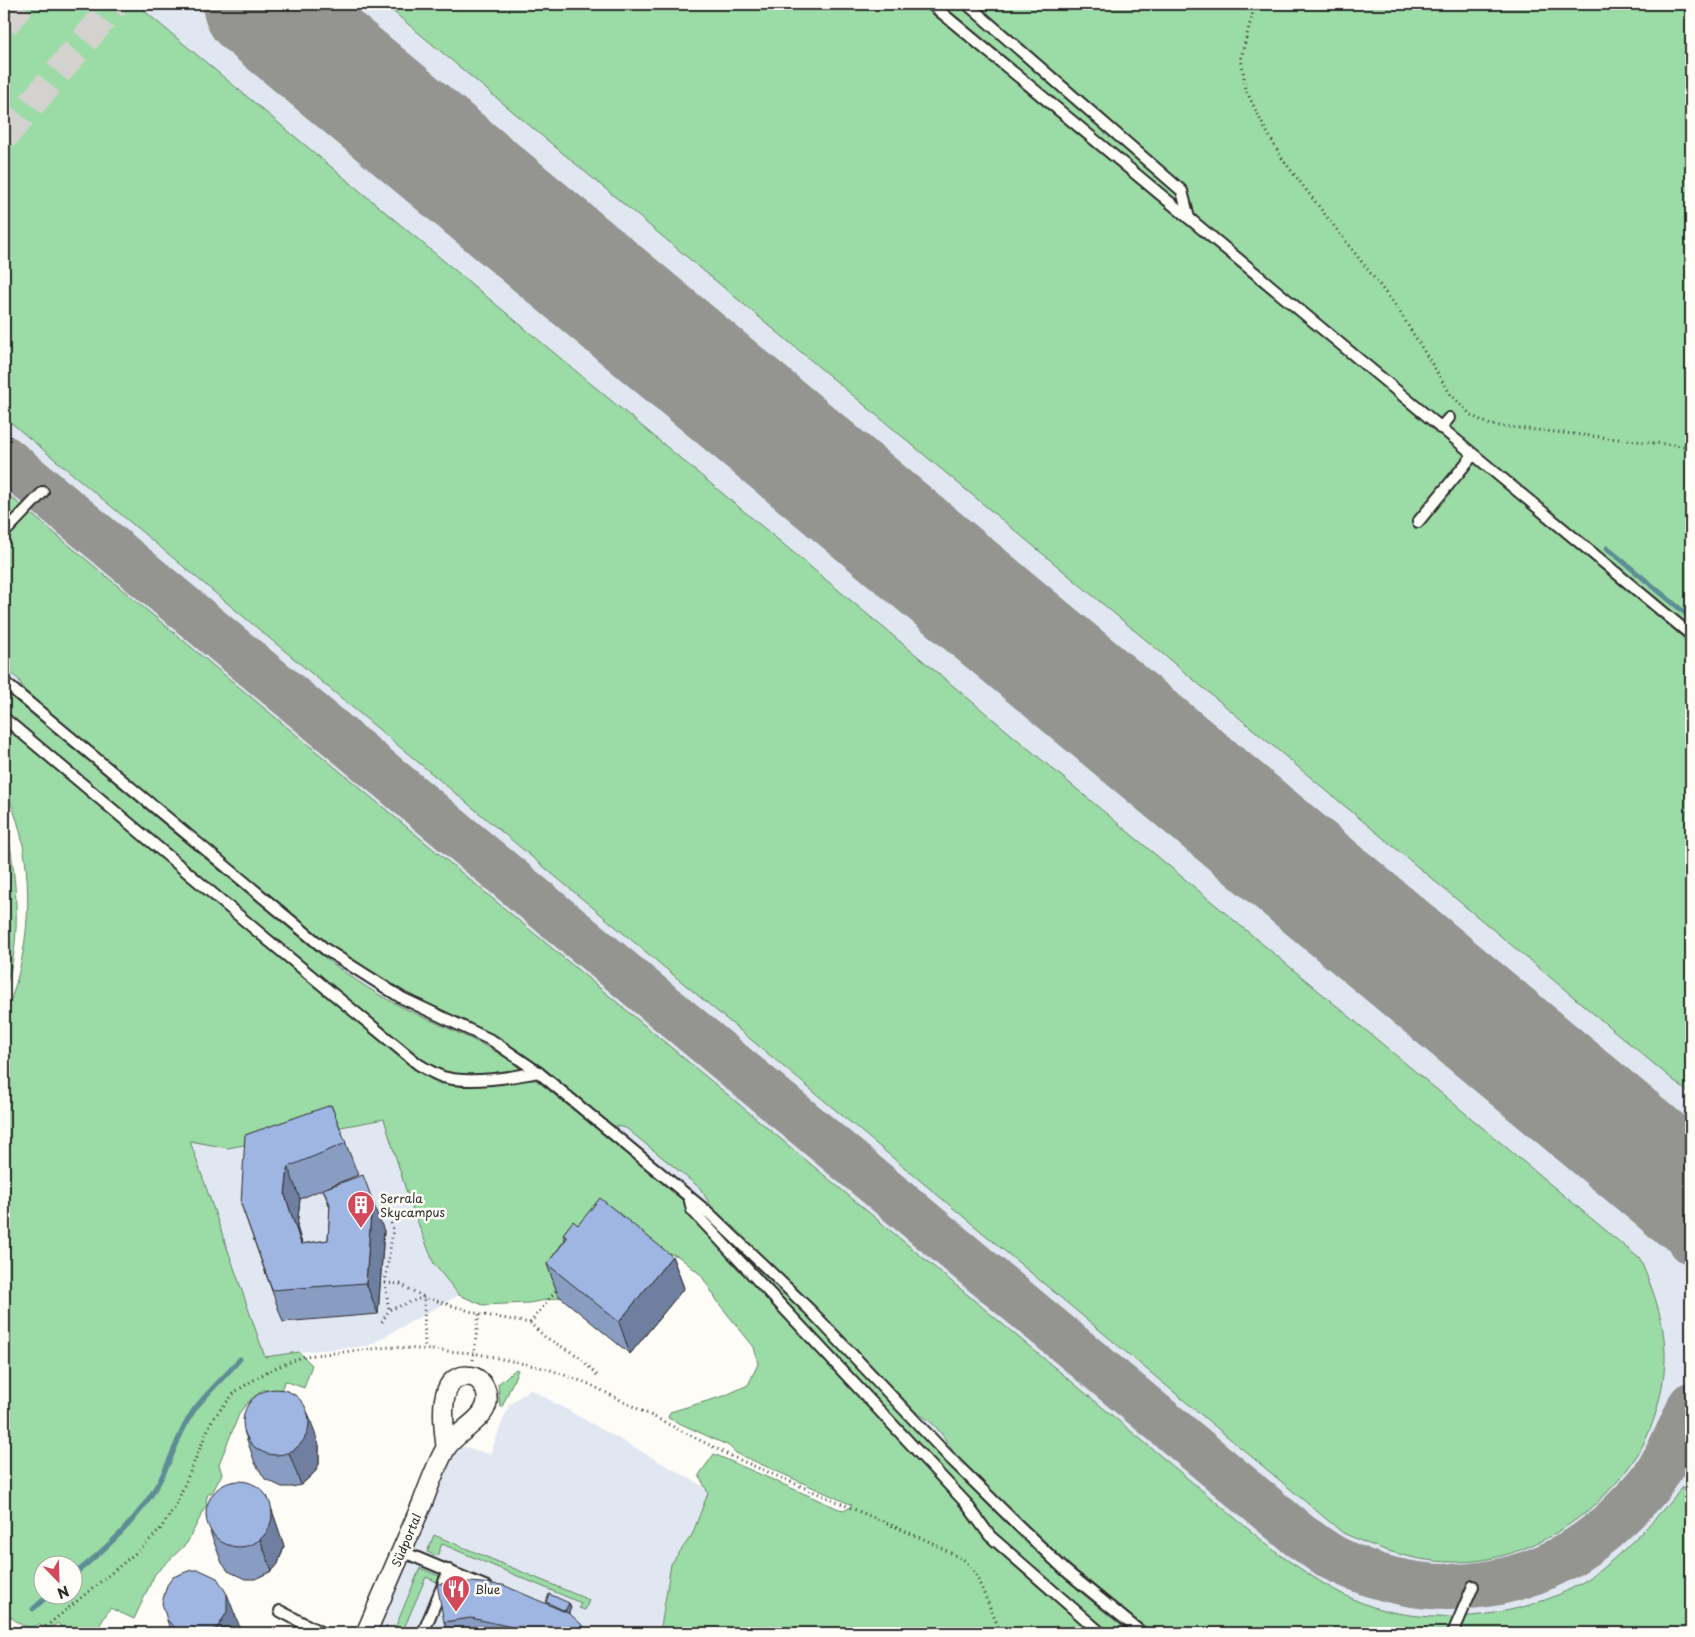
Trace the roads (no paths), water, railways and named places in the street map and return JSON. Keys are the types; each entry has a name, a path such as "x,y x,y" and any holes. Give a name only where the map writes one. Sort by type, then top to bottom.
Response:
{"street":[{"name":"Südportal","path":"366,1633 446,1446"}],"lane":[{"path":"931,4 1691,635"},
{"path":"967,4 1182,191 1189,218"},
{"path":"1440,428 1449,418"},
{"path":"1418,522 1473,455"},
{"path":"4,534 43,492"},
{"path":"4,682 324,950 402,998 493,1041 538,1072 689,1197 810,1310 952,1460 1019,1526 1066,1571 1142,1633"},
{"path":"4,718 269,942 418,1064 433,1073 452,1078 538,1072"},
{"path":"689,1197 692,1210 965,1502 990,1536 1101,1633"},
{"path":"401,1551 449,1570 501,1594"},
{"path":"423,1633 449,1570"},
{"path":"1453,1633 1473,1586"},
{"path":"280,1611 322,1633"}],"waterway":[{"path":"1607,548 1691,618"},
{"path":"82,1568 120,1533 151,1496 192,1413 240,1359"},
{"path":"33,1609 39,1604"}],"tunnel":[{"path":"4,25 21,4"},
{"path":"4,137 115,4"}],"place":[{"name":"Serrala Skycampus","path":"361,1229"},
{"name":"Blue","path":"456,1613"}]}
